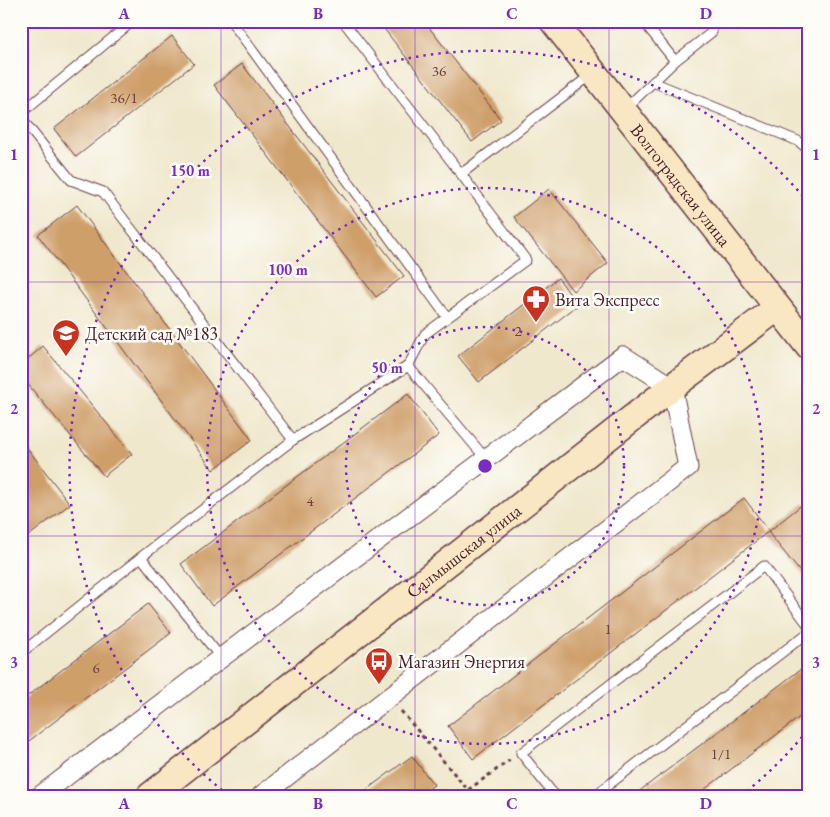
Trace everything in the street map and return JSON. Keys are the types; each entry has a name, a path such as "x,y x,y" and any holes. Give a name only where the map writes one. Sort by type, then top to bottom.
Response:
{"main road":[{"name":"Волгоградская улица","path":"553,21 809,348"},
{"name":"Салмышская улица","path":"150,796 672,387 777,308"}],"street":[{"path":"40,796 623,356 672,387 688,467 261,796"}],"lane":[{"path":"21,112 133,21"},
{"path":"231,21 447,317"},
{"path":"21,653 293,440 408,366 425,334 526,260 344,21"},
{"path":"642,21 675,61"},
{"path":"623,110 675,61 712,32"},
{"path":"461,174 593,73"},
{"path":"654,82 798,141 809,150"},
{"path":"21,118 71,180 103,192 293,440"},
{"path":"408,366 486,459"},
{"path":"141,558 221,658"},
{"path":"555,796 521,752 764,566 809,626"},
{"path":"594,796 809,632"}],"path":[{"path":"389,697 468,790 521,752"}],"building":[{"path":"378,21 424,21 501,120 472,142"},
{"path":"172,36 194,64 76,157 54,129"},
{"path":"242,64 404,276 376,297 214,85"},
{"path":"549,189 608,263 573,291 514,217"},
{"path":"77,205 252,440 213,470 38,235"},
{"path":"558,278 578,305 479,382 458,356"},
{"path":"43,346 132,454 104,476 21,376 21,365"},
{"path":"408,394 439,435 212,606 181,564"},
{"path":"21,440 70,504 26,538 21,531"},
{"path":"744,498 769,531 473,759 448,726"},
{"path":"804,503 809,509 809,583 768,532"},
{"path":"148,604 171,633 21,747 21,701"},
{"path":"809,663 809,710 696,796 633,796"},
{"path":"412,756 434,785 419,796 358,796"}],"place":[{"name":"Вита Экспресс","path":"536,323"},
{"name":"Детский сад №183","path":"66,357"},
{"name":"Магазин Энергия","path":"379,685"}]}
